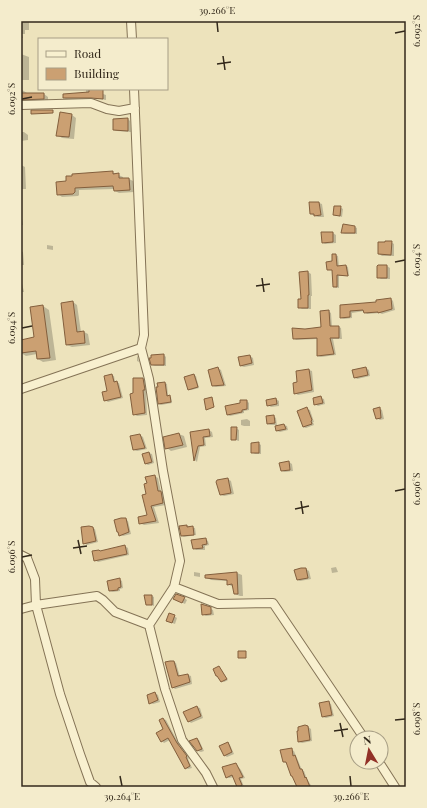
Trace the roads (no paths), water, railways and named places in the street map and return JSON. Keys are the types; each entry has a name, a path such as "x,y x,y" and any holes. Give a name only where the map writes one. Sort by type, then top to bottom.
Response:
{"street":[{"path":"131,21 132,38"},
{"path":"134,90 144,335 141,348 149,379 163,471 180,561 174,587 149,625 165,689 182,740 206,773 213,787"},
{"path":"21,105 91,103 119,111 135,108"},
{"path":"21,389 141,348"},
{"path":"21,555 27,558 35,579 36,605 60,694 90,782 96,787"},
{"path":"174,587 218,604 273,603 359,730"},
{"path":"21,608 97,596 115,612 149,625"},
{"path":"384,770 395,787"}]}
